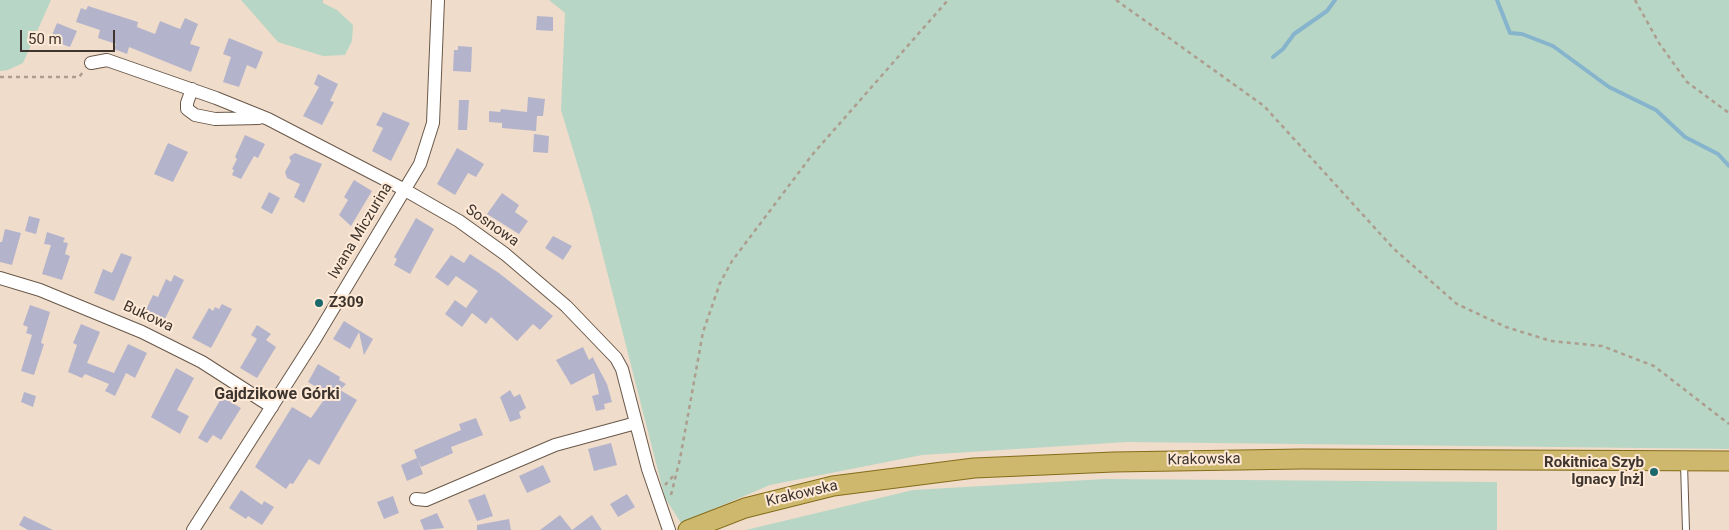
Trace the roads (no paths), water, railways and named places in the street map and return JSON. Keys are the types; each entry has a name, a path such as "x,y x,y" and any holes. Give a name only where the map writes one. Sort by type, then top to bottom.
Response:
{"main road":[{"name":"Krakowska","path":"688,530 745,508 814,490 876,479 974,468 1114,462 1302,459 1729,462"}],"street":[{"name":"Iwana Miczurina","path":"193,530 272,406 420,164 433,123 438,0"},
{"name":"Sosnowa","path":"91,63 107,60 192,89 268,119 405,190 459,221 505,254 580,318 616,358 622,369 636,423 667,524"},
{"name":"Sosnowa","path":"192,89 187,103 188,109 195,115 215,120 268,119"},
{"name":"Bukowa","path":"0,278 80,305 150,336 202,362 272,406"},
{"path":"416,499 426,500 555,445 636,423"}],"lane":[{"path":"1684,461 1686,530"}],"waterway":[{"path":"1273,57 1283,49 1294,34 1327,11 1335,0"},
{"path":"1497,0 1510,33 1522,34 1553,46 1609,87 1656,110 1685,137 1718,154 1729,166"}],"place":[{"name":"Z309","path":"319,303"},
{"name":"Rokitnica Szyb Ignacy [nż]","path":"1654,472"}],"district":[{"name":"Gajdzikowe Górki","path":"277,395"}]}
